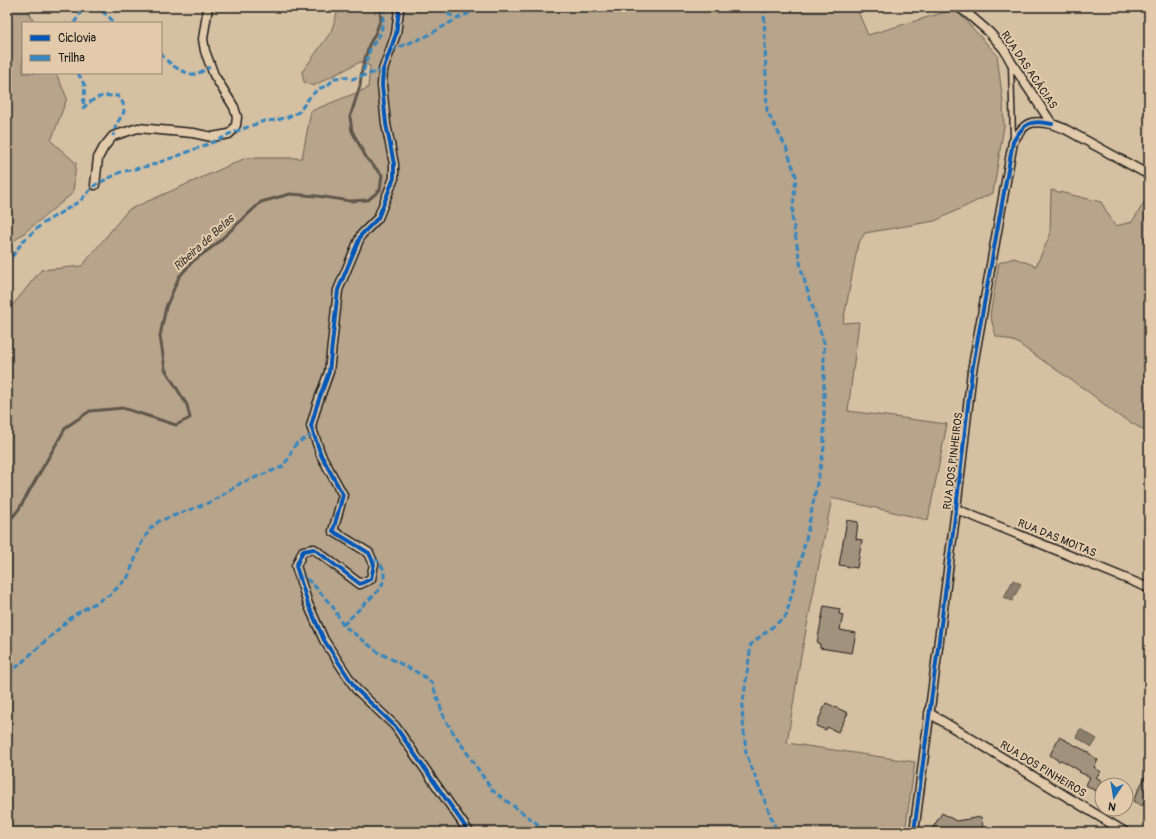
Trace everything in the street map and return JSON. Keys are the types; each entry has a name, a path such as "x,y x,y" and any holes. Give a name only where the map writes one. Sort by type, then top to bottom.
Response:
{"street":[{"path":"95,184 98,158 104,147 113,136 138,128 193,133 212,137 229,134 233,130 236,125 234,107 214,75 205,51 203,39 208,7"},
{"path":"398,7 399,10 396,34 383,70 382,85 386,124 394,164 394,178 378,218 361,235 338,290 329,372 316,405 311,426 321,455 343,495 333,531 369,553 374,564 371,579 360,584 314,550 303,551 296,566 308,604 324,640 356,689 395,726 469,832"},
{"name":"RUA DAS ACÁCIAS","path":"958,7 989,32 1004,49 1052,124 1065,129 1149,176"},
{"name":"RUA DOS PINHEIROS","path":"914,832 956,509 972,371 1013,142 1021,129 1029,123 1041,121 1052,124"},
{"name":"RUA DAS MOITAS","path":"956,509 1149,588"},
{"name":"RUA DOS PINHEIROS","path":"930,713 1125,832"}],"lane":[{"path":"1011,62 1013,142"}],"shaded area":[{"path":"7,7 27,7 34,22 22,22 22,74 56,74 67,98 51,141 76,163 73,193 7,247"},
{"path":"339,7 856,7 868,35 955,9 997,55 1003,103 1004,126 993,193 935,221 865,233 858,244 843,323 859,322 848,411 947,424 928,520 832,498 800,661 787,743 915,762 905,832 7,832 7,312 41,270 82,266 128,210 246,158 302,158 311,111 368,88 370,66 360,62 313,86 304,82 302,72 331,32"},
{"path":"1051,190 1101,202 1115,226 1132,222 1149,195 1149,253 1147,257 1149,258 1149,433 1116,414 1090,393 1016,342 996,336 990,315 999,263 1014,258 1036,266 1050,235"},
{"path":"1013,580 1021,584 1012,601 1004,597"},
{"path":"1080,729 1097,739 1092,747 1076,737"}],"building":[{"path":"847,520 858,522 856,539 862,540 857,568 839,565"},
{"path":"824,606 840,609 839,614 843,615 840,630 856,633 852,653 820,648 820,644 817,643"},
{"path":"826,703 848,713 838,732 827,727 826,730 816,726"},
{"path":"1059,737 1086,751 1098,760 1094,767 1101,772 1094,777 1094,790 1086,785 1090,777 1050,755"},
{"path":"1149,769 1149,803 1145,801 1142,806 1134,802"},
{"path":"942,813 956,821 981,817 984,832 938,832 932,829"}],"waterway":[{"name":"Ribeira de Belas","path":"7,524 19,509 66,427 90,411 123,408 176,425 190,418 187,405 165,369 160,336 166,307 179,277 193,261 215,245 261,202 290,194 350,201 368,200 380,190 382,175 367,159 352,131 350,117 360,86 362,69 369,45 381,18 379,7"}],"marked path":[{"path":"383,70 362,76 370,49 381,33 385,7"},
{"path":"441,7 448,14 454,17"},
{"path":"391,50 425,37 458,18 484,7"},
{"path":"764,7 767,111 786,147 796,176 792,217 802,273 824,343 824,448 806,539 786,616 751,644 742,710 746,753 777,832"},
{"path":"75,22 83,9 89,8 101,11 114,22"},
{"path":"162,55 171,64 187,73 196,74 210,67"},
{"path":"79,74 85,86 83,108 95,99 103,96 118,96 123,103 124,112 116,125 113,136"},
{"path":"7,264 23,241 42,224 80,201 95,185 121,172 149,166 180,155 264,121 288,117 299,112 309,98 318,89 328,85 335,78 345,77 352,79 362,76"},
{"path":"7,672 12,671 74,615 111,594 128,577 141,544 150,529 159,521 211,502 241,483 282,467 297,443 314,434"},
{"path":"343,625 380,589 384,580 384,570 379,562 372,558"},
{"path":"299,574 312,583 333,607 343,625 378,652 422,675 432,683 445,720 492,790 543,828 554,832"}],"cycle path":[{"path":"398,7 399,10 396,34 383,70 382,85 386,124 394,164 394,178 378,218 361,235 338,290 329,372 311,426 321,455 343,495 333,531 369,553 374,564 371,579 360,584 314,549 303,551 296,566 308,604 324,640 356,689 395,726 469,832"},
{"path":"914,832 956,509 972,371 1013,142 1021,130 1028,124 1033,122 1052,124"}]}
